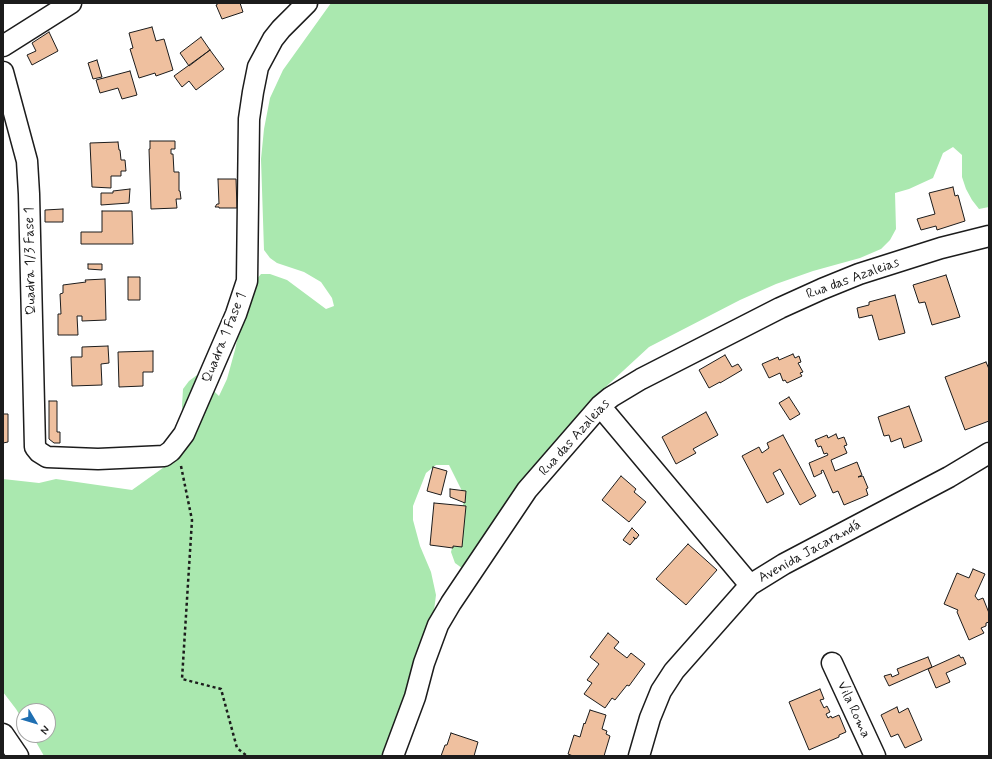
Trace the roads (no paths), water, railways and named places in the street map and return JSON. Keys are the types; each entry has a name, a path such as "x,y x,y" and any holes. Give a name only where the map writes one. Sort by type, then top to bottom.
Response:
{"street":[{"path":"3,46 71,3"},
{"name":"Quadra 1 Fase 1","path":"39,452 47,457 63,458 98,459 164,456 172,451 184,434 236,314 247,281 250,119 258,66 273,39 307,3"},
{"name":"Quadra 1/3 Fase 1","path":"3,72 27,161 30,194 35,447 39,452"},
{"name":"Rua das Azaleias","path":"393,756 415,697 428,650 438,625 450,603 527,490 600,406 611,397 641,379 780,308 822,289 859,274 941,248 989,236"},
{"path":"600,406 750,585"},
{"name":"Avenida Jacarandá","path":"639,756 650,718 661,691 674,671 750,585 784,564 949,477 989,453"},
{"name":"Vila Roma","path":"832,663 875,756"},
{"path":"3,734 18,756"}]}
